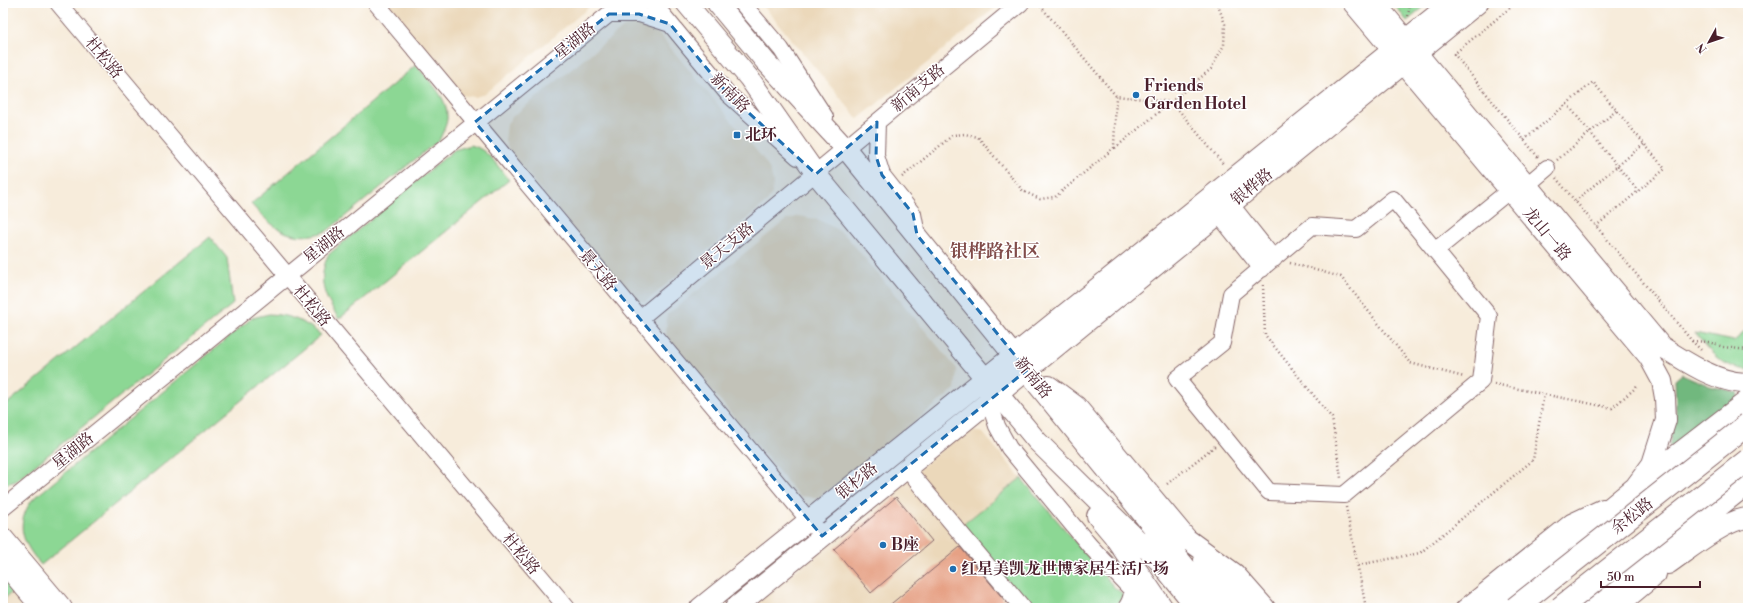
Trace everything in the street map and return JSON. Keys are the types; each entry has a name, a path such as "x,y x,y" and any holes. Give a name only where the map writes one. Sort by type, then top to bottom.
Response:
{"highway":[{"name":"余松路","path":"1515,608 1748,424"},
{"name":"余松路","path":"1560,608 1748,460"}],"main road":[{"name":"新南路","path":"686,3 749,78 816,174 986,378 994,397 1158,560 1197,608"},
{"name":"新南路","path":"717,3 766,61 846,148 1219,608"},
{"name":"龙山一路","path":"1352,3 1405,46"},
{"name":"龙山一路","path":"1375,3 1405,46 1518,188 1649,357 1662,381 1665,398 1666,420 1652,464 1635,487"},
{"name":"银桦路","path":"1027,370 1219,202 1405,46 1451,3"},
{"name":"银桦路","path":"1014,354 1219,202 1234,178 1405,46 1478,3"},
{"name":"龙山一路","path":"1518,188 1661,346 1683,360 1715,376 1748,383"},
{"name":"银杉路","path":"700,608 1014,354"},
{"name":"银杉路","path":"735,608 1027,370"},
{"path":"1027,370 1076,406 1187,539 1242,608"},
{"path":"1488,608 1635,487 1748,400"},
{"path":"1037,441 1113,535 1178,608"},
{"path":"1620,608 1664,559 1746,485"},
{"path":"1592,608 1664,559 1741,518 1748,518"},
{"path":"1113,535 1163,608"},
{"path":"3,538 62,608"},
{"path":"1187,539 1236,574 1265,608"},
{"path":"3,562 42,608"},
{"path":"1615,608 1634,593"}],"street":[{"name":"杜松路","path":"58,3 567,608"},
{"name":"景天路","path":"376,3 822,536"},
{"name":"新南路","path":"653,3 728,94 816,174"},
{"name":"新南路","path":"742,3 781,49 846,148"},
{"name":"新南支路","path":"816,174 1021,3"},
{"name":"星湖路","path":"3,508 475,122 610,9"},
{"path":"610,9 639,14 670,24"},
{"path":"877,122 876,156 882,175 913,214 917,235"},
{"path":"1436,250 1547,168"},
{"name":"景天支路","path":"639,319 816,174"},
{"path":"1393,199 1489,316 1481,381 1344,495 1269,492 1177,379 1222,343 1231,294 1268,264 1312,226 1356,229 1393,199"},
{"path":"1219,202 1268,264"},
{"path":"994,397 997,426 1009,448 1090,546 1149,608"},
{"path":"906,468 1023,608"},
{"path":"1464,608 1571,522 1618,501"},
{"path":"1113,535 1132,590 1132,600 1126,608"}],"path":[{"path":"1038,3 1116,96 1114,148"},
{"path":"891,186 953,135 965,134 978,137 1023,191 1040,199 1055,197 1211,69 1224,45 1225,24 1217,3"},
{"path":"1405,46 1410,3"},
{"path":"1516,3 1454,54 1692,341 1709,342 1722,347 1748,350"},
{"path":"1524,140 1593,82 1617,110 1665,169 1596,226"},
{"path":"1116,96 1172,102 1234,178"},
{"path":"1567,104 1638,191"},
{"path":"1547,168 1617,110"},
{"path":"1575,201 1644,144"},
{"path":"1366,608 1344,495 1332,418 1265,335 1268,264 1341,277 1410,362 1481,381 1612,408 1639,385"},
{"path":"1358,565 1420,553 1533,460 1544,394"},
{"path":"1167,484 1224,438"}],"highlighted area":[{"path":"609,14 639,14 670,24 728,94 816,174 877,122 876,156 882,175 913,214 917,235 1027,370 822,536 475,122"}],"shaded area":[{"path":"384,3 591,3 587,9 485,94 475,97 462,95"},
{"path":"761,3 1001,3 858,119"},
{"path":"634,24 642,25 659,34 764,160 771,172 773,183 772,193 767,202 645,302 633,300 509,152 505,141 507,125 511,118 625,26"},
{"path":"800,216 819,220 833,227 847,237 957,369 955,389 819,498 799,496 666,335 667,315 786,220"},
{"path":"966,430 983,433 1021,478 961,526 1029,608 750,608"},
{"path":"19,586 37,608 3,608 3,600"}],"green space":[{"path":"1393,3 1429,3 1407,21"},
{"path":"416,65 436,88 444,101 447,121 440,139 327,231 314,235 293,235 276,227 259,213 251,204"},
{"path":"471,145 488,154 509,180 339,319 329,303 324,288 323,273 328,255 454,150"},
{"path":"210,237 227,258 233,304 16,481 3,485 3,407"},
{"path":"269,314 290,317 303,322 321,335 41,565 29,549 23,534 23,518 26,509 32,500 252,318"},
{"path":"1748,329 1748,370 1730,365 1717,358 1695,333 1734,341"},
{"path":"1682,374 1710,386 1737,392 1739,400 1677,448 1669,446 1676,411 1675,380"},
{"path":"1021,478 1114,587 1140,608 1029,608 961,526"},
{"path":"3,570 19,586 3,600"}],"building":[{"name":"B座","path":"896,497 932,541 871,593 834,549"},
{"path":"960,547 1011,608 886,608"}],"place":[{"name":"Friends Garden Hotel","path":"1136,95"},
{"name":"北环","path":"737,135"},
{"name":"B座","path":"883,545"},
{"name":"红星美凯龙世博家居生活广场","path":"953,569"}],"district":[{"name":"银桦路社区","path":"995,251"}]}
